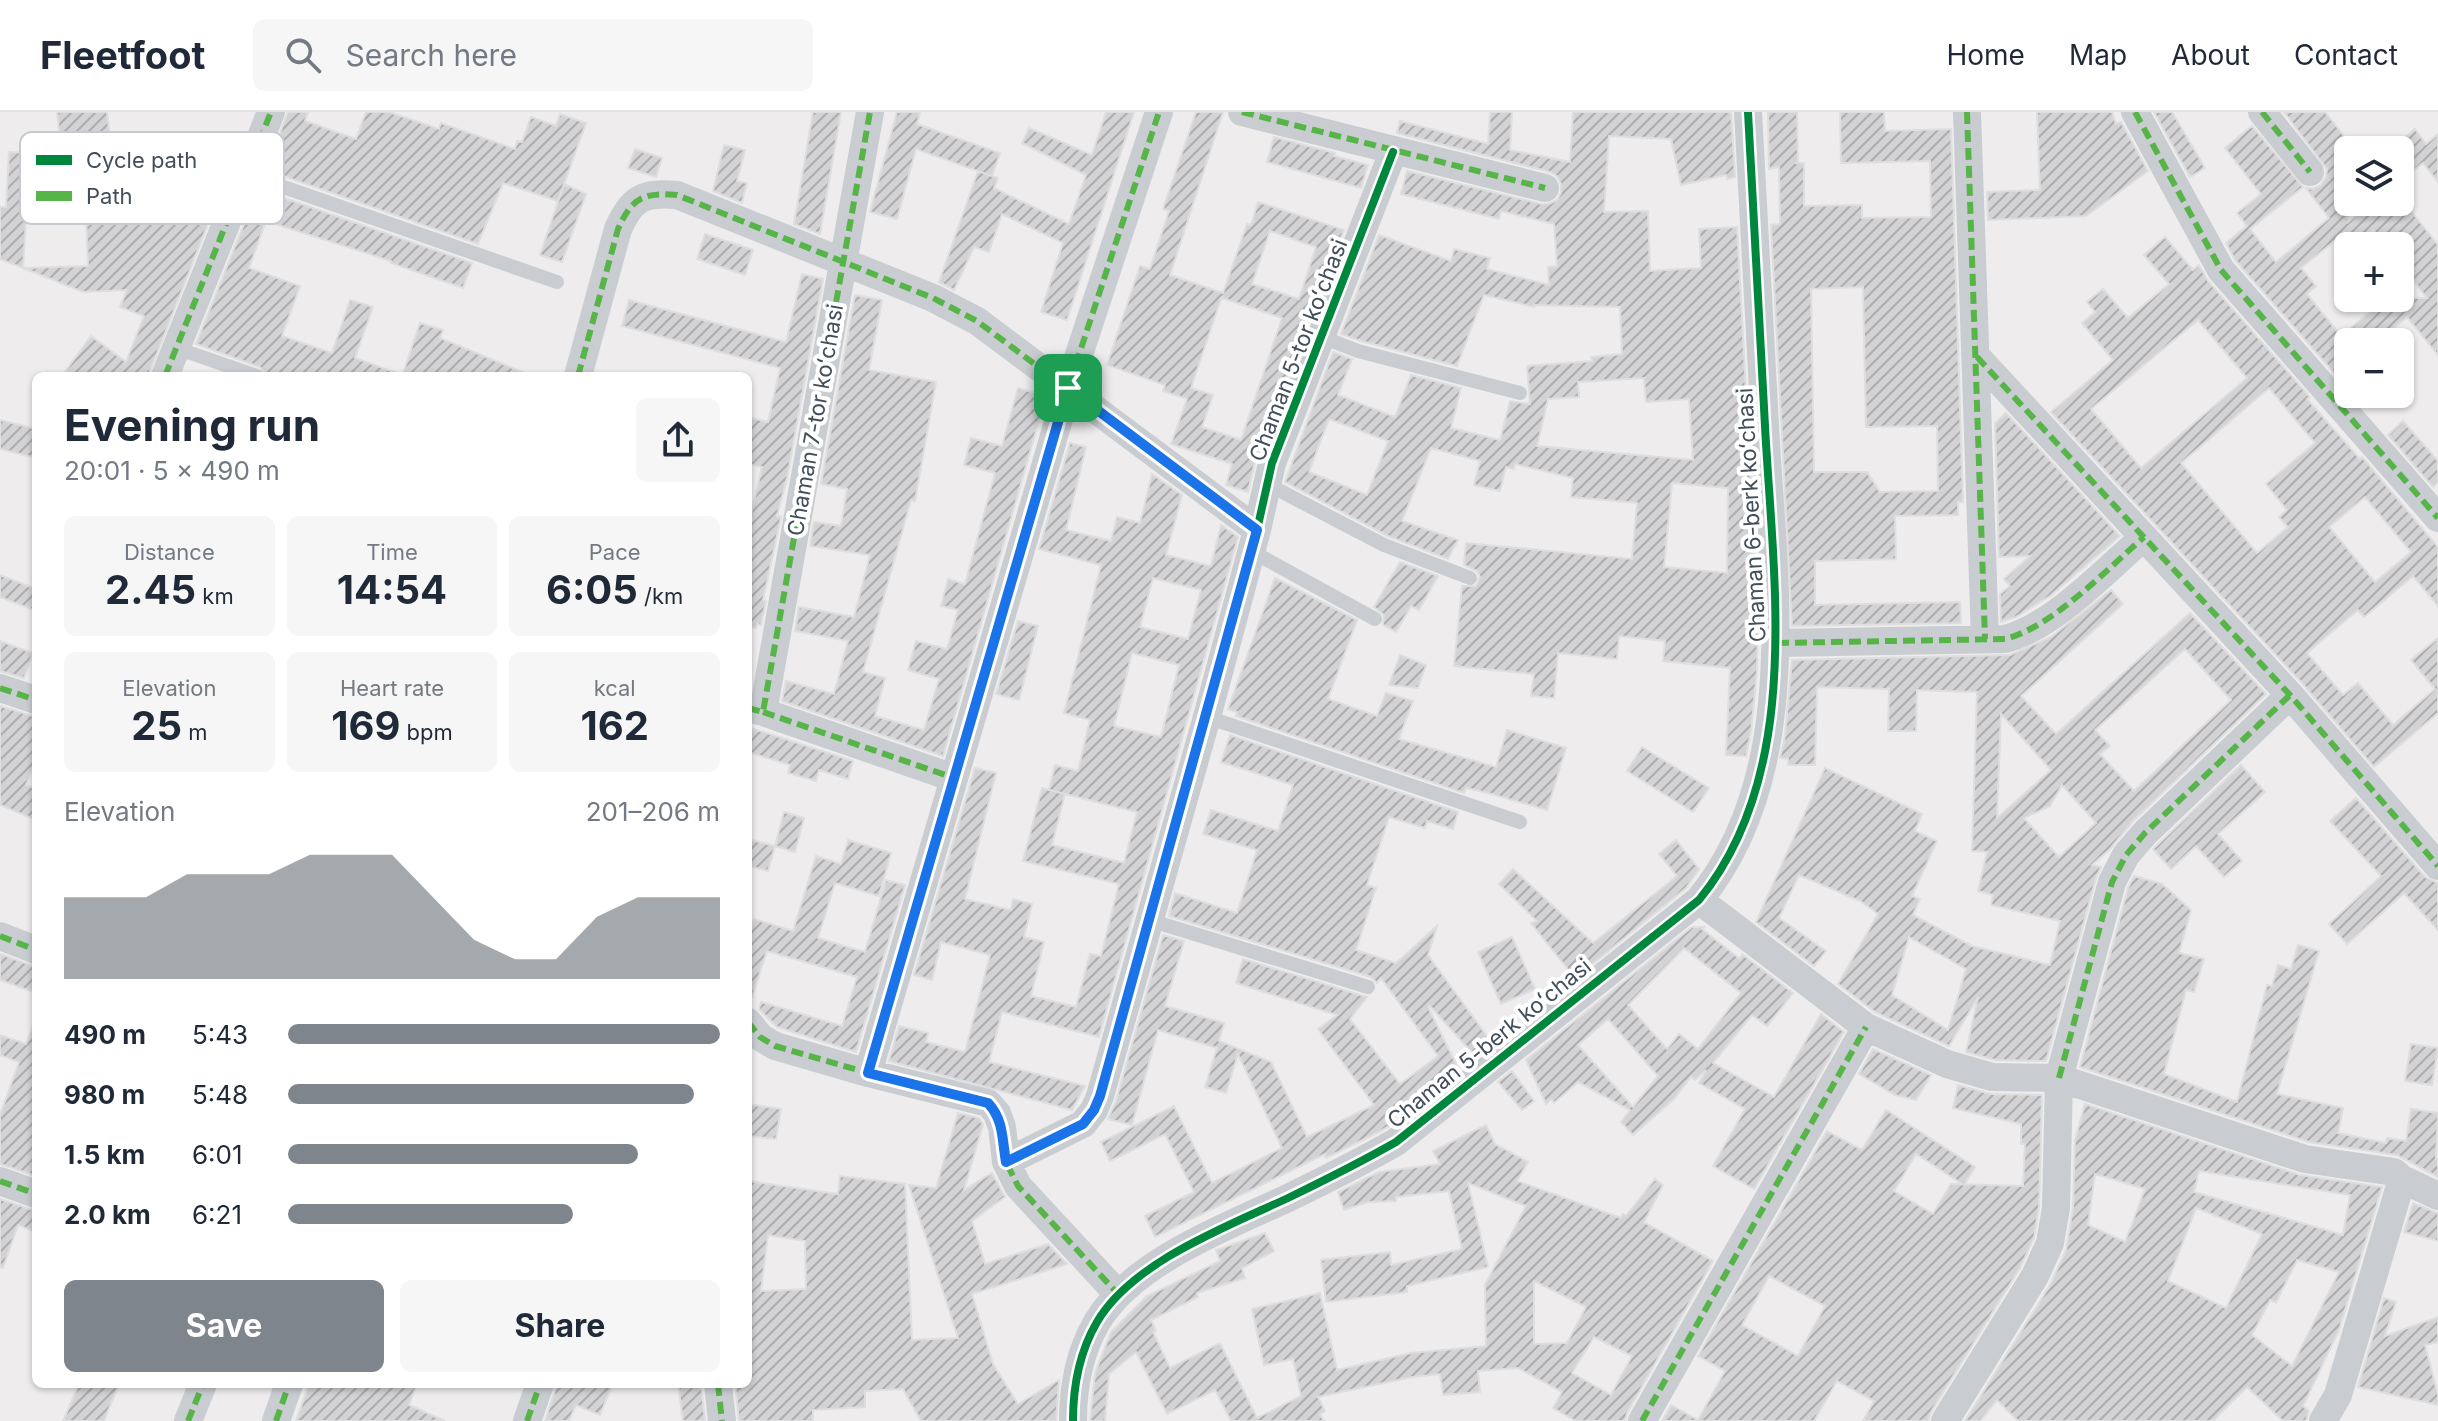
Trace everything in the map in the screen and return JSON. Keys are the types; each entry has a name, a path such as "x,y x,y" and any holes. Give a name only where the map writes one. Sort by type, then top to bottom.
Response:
{"street":[{"path":"263,132 271,112"},
{"name":"Chaman 7-tor koʻchasi","path":"755,710 870,112"},
{"path":"868,1073 1068,388 1159,112"},
{"path":"1242,112 1545,188"},
{"name":"Chaman 6-berk koʻchasi","path":"1699,900 1726,864 1762,771 1777,643 1748,112"},
{"path":"1967,112 1985,639"},
{"path":"2135,112 2221,270 2438,518"},
{"path":"2262,112 2310,172"},
{"name":"Chaman 5-tor koʻchasi","path":"1006,1162 1083,1124 1094,1110 1207,717 1272,463 1393,152"},
{"path":"579,372 618,229 627,209 654,193 677,195 933,298 977,321 1068,388 1254,541"},
{"path":"167,372 226,224"},
{"path":"1977,357 2290,695 2438,866"},
{"path":"1777,643 2005,639 2034,628 2058,611 2144,537"},
{"path":"0,688 32,700"},
{"path":"1945,1421 2035,1276 2050,1243 2056,1208 2059,1078 2112,882 2126,855 2145,833 2290,695"},
{"path":"755,710 954,778"},
{"path":"1699,900 1866,1027 1947,1064 1992,1077 2059,1078 2305,1159 2394,1172 2438,1196"},
{"name":"Chaman 5-berk koʻchasi","path":"1073,1421 1081,1358 1097,1321 1118,1294 1176,1251 1345,1171 1396,1142 1699,900"},
{"path":"0,936 32,948"},
{"path":"752,1026 767,1043 868,1073 988,1103 997,1113 1006,1162 1018,1186 1118,1294"},
{"path":"1642,1421 1866,1027"},
{"path":"2323,1421 2338,1395 2402,1179"},
{"path":"0,1181 32,1193"},
{"path":"188,1421 201,1388"},
{"path":"276,1421 288,1388"},
{"path":"527,1421 539,1388"},
{"path":"718,1388 722,1421"}],"lane":[{"path":"284,187 557,282"},
{"path":"1322,337 1358,351 1520,393"},
{"path":"176,348 245,372"},
{"path":"1267,484 1384,545 1470,578"},
{"path":"1254,541 1375,619"},
{"path":"1207,717 1520,822"},
{"path":"1149,920 1368,987"}],"building":[{"path":"57,112 107,112 109,132 59,132"},
{"path":"288,112 308,112 305,121 356,139 366,112 389,112 439,129 441,123 515,149 517,141 522,142 531,117 556,126 560,114 586,123 558,201 503,183 478,244 284,176 284,132 280,132"},
{"path":"813,112 841,112 820,234 794,224"},
{"path":"897,112 920,112 917,124 1000,153 992,176 916,149 897,219 870,212"},
{"path":"1106,112 1134,112 1067,320 1041,312 1063,243 1002,214 989,252 974,247 954,290 939,282 978,171 998,178 994,188 1069,224 1086,175 1022,143 1029,128 1092,155"},
{"path":"1196,112 1223,112 1170,275 1223,293 1258,202 1344,230 1256,457 1248,492 1226,485 1232,464 1171,444 1187,399 1163,391 1165,385 1107,365 1140,266 1150,269 1169,211 1163,209","holes":["1270,231 1316,247 1299,299 1252,284","1222,296 1282,318 1241,440 1202,427 1213,395 1191,388"]},
{"path":"1490,112 1512,112 1510,150 1570,162 1573,112 1731,112 1735,177 1727,179 1726,175 1681,185 1671,139 1609,136 1604,212 1648,211 1650,271 1701,268 1699,229 1737,227 1758,610 1757,671 1746,756 1726,755 1730,668 1663,661 1665,641 1619,636 1617,659 1558,653 1554,698 1531,696 1534,674 1454,666 1462,586 1476,586 1480,577 1477,571 1464,565 1466,543 1632,559 1637,503 1571,497 1573,478 1515,464 1514,469 1506,467 1500,491 1474,485 1480,461 1431,448 1402,521 1458,540 1448,559 1388,536 1285,482 1333,352 1352,359 1338,395 1395,417 1411,375 1461,388 1451,428 1500,440 1510,401 1530,404 1527,366 1592,361 1591,357 1622,354 1620,307 1534,307 1484,295 1457,366 1341,334 1379,235 1451,261 1454,249 1490,258 1487,269 1549,285 1548,267 1557,266 1554,224 1501,211 1499,219 1401,194 1407,171 1541,204 1557,200 1561,184 1557,176 1550,172 1397,133 1400,121 1488,144","holes":["1644,378 1646,402 1689,399 1693,460 1537,446 1548,399 1579,397 1578,382","1329,419 1388,441 1367,495 1309,472","1672,483 1728,488 1727,573 1664,567"]},
{"path":"1768,112 1797,112 1798,163 1804,163 1804,206 1862,205 1862,218 1931,217 1930,161 1841,163 1840,112 1884,112 1885,131 1951,129 1963,502 1958,502 1958,515 1895,516 1896,559 1815,561 1815,605 1960,602 1961,623 1792,626 1771,225 1780,224 1779,167 1769,169","holes":["1863,287 1866,427 1937,426 1938,491 1880,492 1867,472 1814,472 1811,289"]},
{"path":"2037,112 2112,112 2116,124 2121,122 2148,171 2086,216 1988,220 1987,192 2040,190"},
{"path":"2154,112 2172,112 2205,168 2190,177"},
{"path":"2284,112 2325,112 2344,136 2334,136 2334,216 2348,216 2348,222 2356,216 2414,215 2438,245 2438,355 2407,317 2394,328 2351,328 2370,312 2414,312 2414,298 2427,298 2414,282 2414,232 2334,232 2334,241 2301,268 2316,286 2307,294 2335,328 2334,373 2235,260 2226,243 2247,226 2237,213 2261,194 2225,148 2252,126 2303,187 2250,229 2276,262 2329,218 2306,188 2321,185 2327,169"},
{"path":"2415,129 2426,144 2438,134 2438,182 2423,163 2414,170 2414,136 2406,136"},
{"path":"1274,137 1368,165 1361,188 1267,162"},
{"path":"724,145 745,150 737,181 747,183 742,203 713,191"},
{"path":"635,149 662,158 656,177 628,168"},
{"path":"9,152 20,153 20,224 26,224 23,268 88,266 86,224 208,224 150,372 65,372 91,336 126,362 144,316 120,307 127,290 83,292 0,259 0,207 6,207"},
{"path":"564,184 586,194 562,262 540,255"},
{"path":"284,198 472,263 463,288 275,224 284,224"},
{"path":"244,224 265,224 249,268 300,286 282,336 332,353 350,300 373,307 355,358 394,372 264,372 260,367 196,344"},
{"path":"705,234 753,250 745,275 697,259"},
{"path":"2165,237 2193,270 2199,265 2208,281 2310,397 2307,399 2360,459 2362,457 2438,547 2438,606 2413,576 2364,617 2358,610 2307,653 2343,695 2358,683 2393,725 2435,689 2411,660 2438,638 2438,713 2374,767 2302,683 2051,412 2113,360 2082,323 2095,312 2087,302 2103,289 2128,318 2169,284 2144,255","holes":["2198,320 2247,378 2141,468 2091,409","2269,388 2315,443 2266,484 2287,510 2279,517 2288,527 2257,553 2181,463","2365,497 2411,552 2375,582 2329,527"]},
{"path":"802,274 823,279 787,478 777,516 781,517 763,600 766,601 761,625 757,624 756,628 752,628 752,510 762,467 752,465 752,418 768,422 780,368 622,326 629,300 786,342"},
{"path":"855,295 882,300 869,370 936,382 915,501 911,500 863,672 885,678 875,716 924,730 939,679 908,670 916,641 947,649 958,610 941,606 948,579 965,584 995,473 964,465 971,438 1002,446 1018,388 1046,396 943,756 782,701 786,681 834,694 848,641 795,631 799,607 854,617 870,555 810,546 814,522 841,526 847,489 821,484"},
{"path":"420,323 443,330 440,338 522,372 403,372"},
{"path":"2006,413 2120,536 2050,596 2016,617 2001,622 2000,594 2010,586 2004,579 2030,556 1999,557 1995,423"},
{"path":"0,420 32,428 32,457 0,449"},
{"path":"2403,421 2438,461 2438,482 2433,487 2388,435"},
{"path":"1070,443 1086,447 1066,530 1111,541 1117,517 1140,523 1152,474 1182,495 1166,555 1211,566 1221,525 1238,537 1099,1037 1002,1012 989,1062 1085,1086 1072,1110 889,1061 899,1026 928,1033 926,1042 965,1052 990,955 941,942 932,980 914,975 975,768 996,773 965,899 1011,910 1013,899 1032,904 1024,937 1044,942 1031,996 1076,1007 1090,954 1101,956 1119,884 1023,861 1042,788 1049,790 1055,765 1078,771 1090,720 1064,713 1101,565 1039,549","holes":["1153,578 1201,590 1188,639 1140,627","1132,653 1179,665 1161,737 1114,726","1065,794 1137,812 1124,863 1052,845"]},
{"path":"1400,562 1438,576 1419,610 1411,606 1396,632 1383,625 1384,615 1374,607"},
{"path":"0,575 32,587 32,609 0,597"},
{"path":"1275,578 1357,620 1328,699 1377,716 1386,693 1413,701 1399,739 1496,767 1507,730 1566,748 1547,810 1466,788 1464,793 1236,716 1237,712 1228,709"},
{"path":"2111,590 2123,604 2021,696 2056,734 2190,613 2266,694 2133,821 2092,865 2101,867 2046,1061 1995,1060 1966,1052 1978,997 1949,1046 1875,1012 1838,984 1878,914 1860,901 1799,875 1779,918 1826,951 1814,966 1756,922 1825,768 1922,814 1915,831 1937,841 1912,896 1920,899 1913,915 1972,946 2050,965 2060,921 1991,905 1993,895 1978,891 1987,852 1972,851 1977,692 1917,690 1916,731 1888,731 1889,689 1817,687 1815,765 1788,765 1788,759 1780,758 1792,660 2010,655 2051,637","holes":["2185,649 2231,700 2134,791 2100,754 2110,746 2095,730","2001,714 2051,770 1997,818","2062,785 2096,823 2059,857 2024,818 2050,806","1909,937 1966,969 1948,1030 1892,995"]},
{"path":"1018,621 1038,626 1019,700 996,694"},
{"path":"0,641 32,653 24,678 0,671"},
{"path":"1400,655 1426,665 1418,688 1389,685"},
{"path":"0,706 32,716 32,770 26,785 32,787 32,818 0,805"},
{"path":"752,728 853,761 848,779 819,770 816,781 788,773 790,765 752,753"},
{"path":"1230,735 1458,812 1453,829 1427,821 1425,828 1389,817 1367,885 1376,888 1356,950 1396,963 1437,926 1428,955 1492,1043 1476,1057 1428,1007 1458,1068 1385,1120 1389,1126 1377,1133 1326,1158 1325,1154 1155,1237 1145,1216 1194,1192 1165,1134 1110,1161 1101,1142 1174,1106 1212,1183 1282,1148 1238,1054 1226,1093 1205,1087 1217,1048 1158,1030 1132,1125 1108,1119 1116,1101 1163,935 1184,941 1165,1006 1224,1023 1219,1041 1271,1062 1307,1137 1374,1105 1318,1029 1337,1015 1236,983 1243,959 1367,997 1350,1019 1400,1084 1438,1056 1381,978 1377,983 1371,977 1169,916 1175,893 1237,913 1257,850 1203,834 1211,810 1278,831 1293,785 1221,762"},
{"path":"1642,747 1709,788 1693,812 1627,771"},
{"path":"2241,765 2265,792 2218,834 2242,861 2224,877 2196,846 2171,869 2153,849"},
{"path":"2356,798 2425,877 2438,883 2438,930 2404,893 2347,944 2329,924 2381,876 2330,821"},
{"path":"784,812 804,818 795,852 775,846"},
{"path":"752,840 775,846 768,871 752,867"},
{"path":"848,840 891,853 879,896 835,883 818,938 865,952 886,880 905,885 856,1052 777,1027 759,1009 761,1002 842,1026 857,977 767,951 752,997 754,919 793,931 816,856 841,864"},
{"path":"1676,840 1699,869 1686,888 1575,978 1531,923 1537,921 1499,884 1513,869 1593,943 1677,876 1659,854"},
{"path":"2134,876 2162,884 2191,910 2179,953 2204,959 2194,992 2186,990 2164,1074 2237,1102 2267,985 2272,986 2278,965 2291,969 2298,945 2319,951 2277,1094 2343,1108 2338,1133 2386,1143 2387,1138 2406,1141 2411,1109 2438,1113 2438,1177 2397,1155 2309,1142 2080,1067 2128,888"},
{"path":"1692,927 1704,927 1702,929 1740,959 1742,954 1793,993 1767,1026 1752,1015 1713,1063 1774,1097 1821,1014 1844,1032 1754,1189 1713,1166 1745,1109 1699,1083 1706,1070 1695,1080 1691,1077 1674,1099 1633,1135 1621,1122 1630,1110 1578,1082 1554,1103 1551,1099 1546,1104 1526,1060","holes":["1684,948 1741,993 1698,1049 1679,1034 1667,1049 1628,1005","1608,1019 1658,1076 1633,1107 1578,1045"]},
{"path":"1512,937 1535,989 1501,1004 1478,952"},
{"path":"0,954 32,966 32,992 0,980"},
{"path":"32,1028 32,1175 0,1164 0,1115 19,1062 0,1055 0,1035 26,1044"},
{"path":"2411,1044 2438,1048 2432,1085 2405,1081"},
{"path":"1873,1049 1931,1075 1916,1100 1895,1095 1859,1074"},
{"path":"1512,1071 1534,1101 1522,1110 1498,1082"},
{"path":"1958,1085 1991,1094 2042,1095 2039,1206 2034,1238 2020,1268 1928,1421 1863,1421 1874,1401 1837,1381 1814,1421 1662,1421 1671,1405 1698,1420 1725,1371 1698,1356 1827,1131 1862,1150 1886,1110 1975,1167 1964,1184 2023,1186 2025,1144 2021,1144 2021,1124 1953,1108","holes":["1916,1154 1963,1184 1951,1184 1933,1214 1894,1191","1769,1276 1825,1306 1798,1356 1742,1325"]},
{"path":"2085,1104 2300,1175 2382,1187 2339,1330 2303,1406 2309,1411 2306,1421 2283,1421 2247,1387 2213,1421 2018,1421 1997,1400 1980,1421 1965,1421 2050,1285 2066,1250 2073,1208 2075,1140","holes":["2199,1171 2350,1195 2343,1235 2194,1192","2095,1174 2145,1189 2125,1242 2088,1225","2196,1208 2262,1234 2226,1308 2168,1281","2297,1260 2339,1272 2292,1366 2252,1335 2270,1300 2276,1303"]},
{"path":"752,1105 781,1109 776,1139 752,1136"},
{"path":"958,1113 979,1118 983,1125 964,1190 992,1173 1005,1197 972,1221 985,1264 1048,1244 1067,1264 972,1294 993,1364 1018,1404 1059,1380 1056,1421 921,1421 903,1389 865,1391 865,1407 813,1410 813,1421 739,1421 735,1388 752,1388 752,1182 838,1194 840,1176 905,1184 912,1340 958,1338 909,1185 936,1188","holes":["768,1235 805,1241 806,1289 761,1291"]},
{"path":"1486,1125 1495,1144 1528,1162 1517,1181 1621,1218 1623,1214 1626,1216 1655,1179 1663,1185 1644,1222 1713,1261 1625,1421 1576,1421 1553,1408 1562,1392 1518,1368 1478,1371 1480,1392 1443,1395 1440,1374 1318,1397 1325,1411 1320,1414 1324,1421 1231,1421 1215,1390 1167,1414 1136,1352 1109,1374 1105,1421 1090,1421 1095,1373 1111,1332 1147,1296 1220,1261 1216,1250 1265,1233 1274,1251 1242,1268 1245,1278 1197,1293 1198,1297 1151,1320 1156,1331 1153,1332 1170,1368 1220,1343 1257,1418 1301,1396 1293,1359 1264,1365 1252,1309 1320,1293 1337,1370 1411,1353 1486,1346 1485,1285 1526,1206 1468,1183 1488,1267 1407,1286 1407,1292 1326,1302 1321,1260 1390,1252 1391,1265 1462,1249 1449,1191 1396,1197 1396,1201 1368,1202 1344,1210 1338,1192 1379,1172 1440,1164 1433,1151","holes":["1534,1281 1586,1307 1567,1343 1534,1344","1594,1337 1632,1356 1611,1395 1572,1373"]},
{"path":"0,1199 32,1210 32,1230 18,1225 3,1268 0,1267"},
{"path":"2413,1203 2438,1213 2438,1241 2404,1232"},
{"path":"2384,1298 2396,1302 2385,1336 2438,1317 2438,1342 2425,1345 2438,1405 2358,1387"},
{"path":"77,1388 117,1388 104,1421 63,1421"},
{"path":"308,1388 415,1388 409,1405 445,1421 296,1421"},
{"path":"556,1388 611,1388 600,1415 576,1405 569,1421 545,1421"},
{"path":"679,1388 701,1388 705,1421 683,1421"}],"marked path":[{"path":"263,132 271,112"},
{"path":"752,709 763,712 870,112"},
{"path":"868,1073 1068,388 1159,112"},
{"path":"1242,112 1545,188"},
{"path":"1967,112 1985,639"},
{"path":"2135,112 2221,270 2438,518"},
{"path":"2262,112 2310,172"},
{"path":"579,372 623,219 640,199 677,195 933,298 977,321 1257,530"},
{"path":"167,372 226,224"},
{"path":"1977,357 2290,695 2438,866"},
{"path":"1777,643 2005,639 2060,610 2144,537"},
{"path":"0,688 32,699"},
{"path":"2059,1078 2112,882 2126,855 2145,833 2290,695"},
{"path":"763,712 954,778"},
{"path":"0,936 32,948"},
{"path":"752,1027 760,1037 775,1046 988,1103 997,1113 1006,1162 1018,1186 1118,1294"},
{"path":"1642,1421 1866,1027"},
{"path":"0,1181 32,1193"},
{"path":"188,1421 201,1388"},
{"path":"276,1421 288,1388"},
{"path":"527,1421 539,1388"},
{"path":"718,1388 722,1421"}],"cycle path":[{"path":"1073,1421 1079,1370 1091,1333 1113,1301 1133,1281 1183,1248 1396,1142 1699,900 1732,849 1755,793 1768,734 1774,672 1773,547 1748,112"},
{"path":"1006,1162 1083,1124 1100,1096 1207,717 1272,463 1393,152"}],"route":[{"path":"1068,388 1257,530 1100,1096 1083,1124 1006,1162 1002,1127 997,1113 988,1103 868,1073 1068,388"}]}
